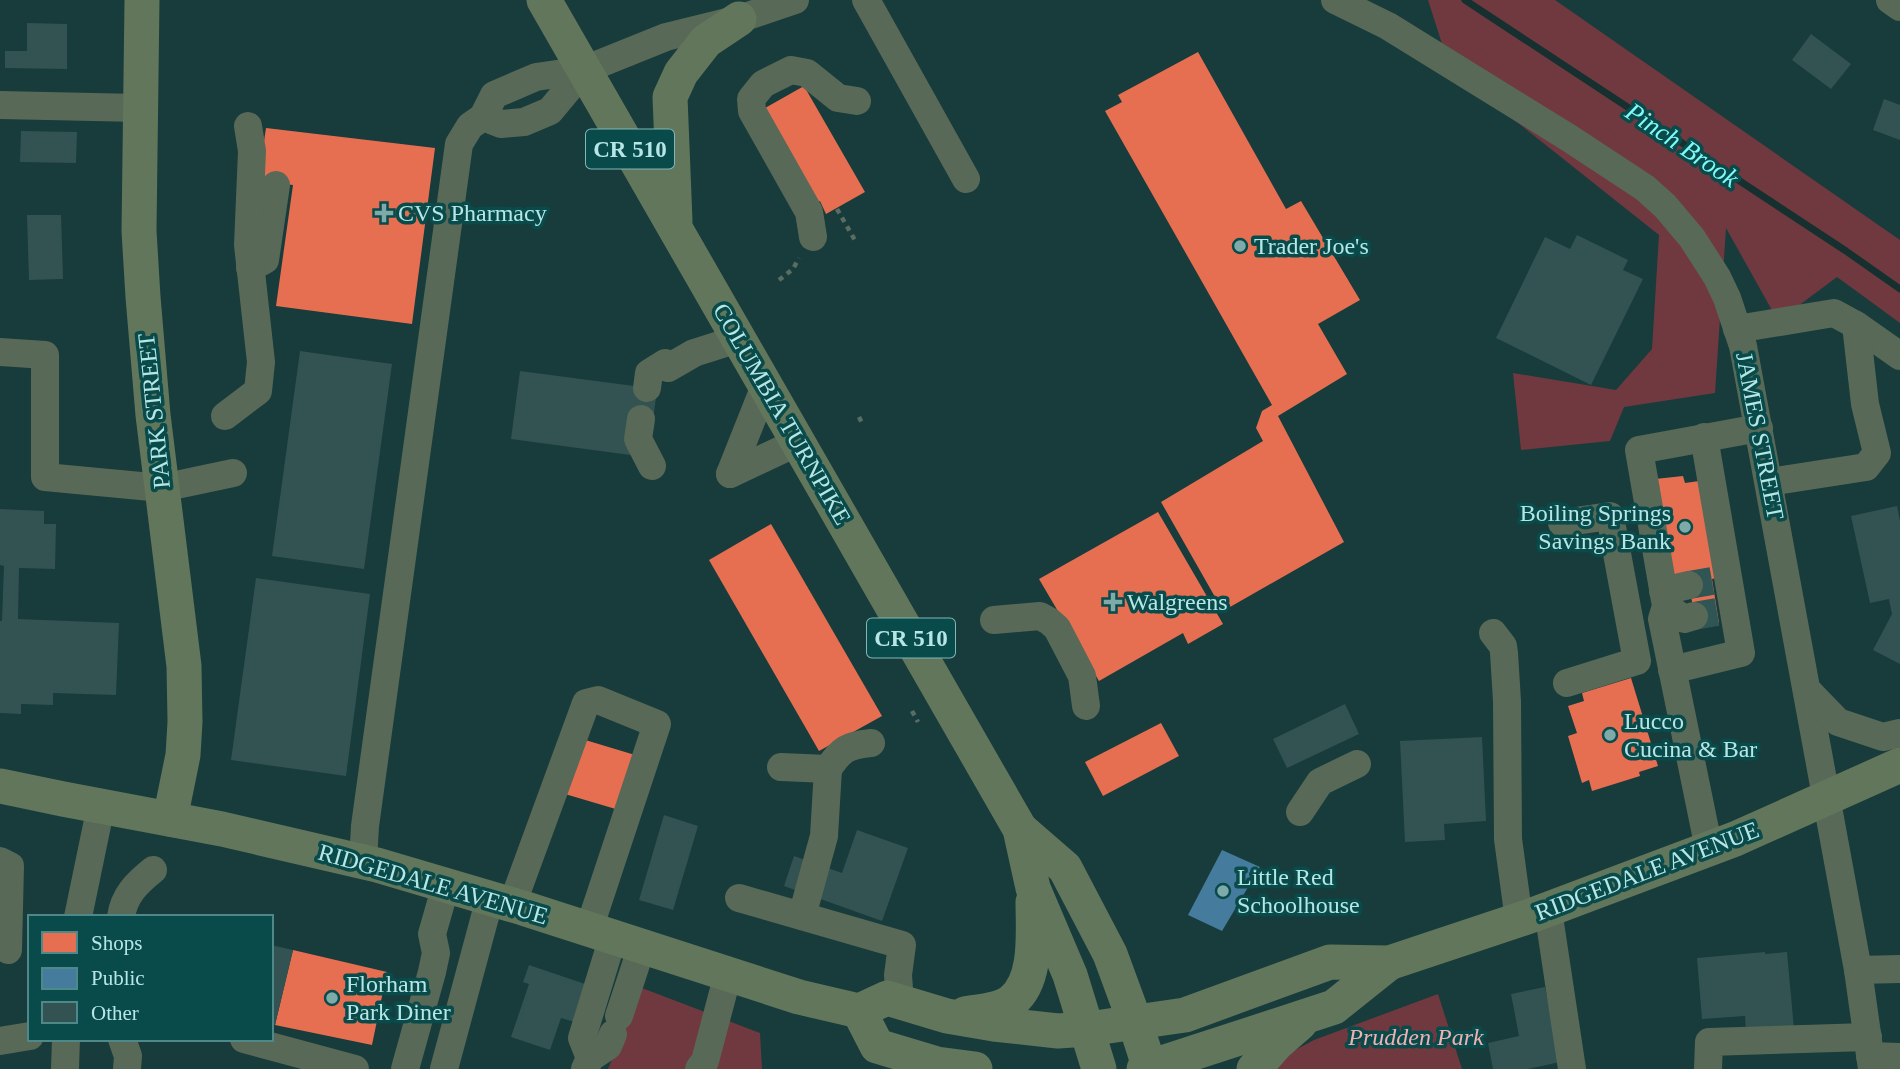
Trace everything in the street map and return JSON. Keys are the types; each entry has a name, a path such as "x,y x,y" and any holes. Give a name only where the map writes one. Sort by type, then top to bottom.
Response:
{"main road":[{"name":"PARK STREET","path":"142,0 139,231 142,284 153,415 184,666 183,755 170,819"},
{"name":"COLUMBIA TURNPIKE","path":"544,0 1020,829 1033,888 1070,975 1099,1069"},
{"path":"676,228 670,97 681,73 706,41 739,19"},
{"name":"RIDGEDALE AVENUE","path":"0,786 222,828 363,861 799,996 859,1011 887,998 947,1016 1054,1031 1088,1029 1187,1014 1330,962 1389,963 1534,915 1709,849 1900,765"},
{"name":"COLUMBIA TURNPIKE","path":"1020,829 1065,868 1110,954 1135,1022 1148,1069"},
{"path":"947,1016 993,1009 1011,1002 1022,989 1032,961 1033,888"},
{"name":"RIDGEDALE AVENUE","path":"1148,1069 1334,1007 1389,963"},
{"path":"859,1011 877,1046 937,1064 975,1069"},
{"path":"1254,1069 1277,1043 1307,1016"}],"street":[{"path":"363,861 367,812 459,144 470,126 483,117 501,124 524,122 550,111 584,70 666,37 739,19 795,0"},
{"path":"866,0 966,179"},
{"name":"JAMES STREET","path":"1335,0 1387,13 1645,188 1665,206 1692,238 1717,277 1743,346 1808,691 1858,970 1870,1054"},
{"path":"1890,0 1900,7"},
{"path":"806,248 809,212 752,111 751,99 763,84 791,70 807,72 838,99 857,101"},
{"path":"0,105 140,108"},
{"path":"225,416 258,391 261,362 248,245 252,151 248,126"},
{"path":"250,268 265,260 276,185"},
{"path":"1737,329 1834,313 1900,356"},
{"path":"1769,482 1866,467 1888,459 1865,404 1856,325"},
{"path":"647,388 649,373 694,353 738,338"},
{"path":"0,352 45,355 45,477 162,488 233,473"},
{"path":"765,386 730,474 798,442"},
{"path":"641,419 638,439 652,466"},
{"path":"1672,670 1741,653 1700,597 1639,450 1759,428"},
{"path":"1700,597 1704,437"},
{"path":"1562,523 1610,516 1637,661 1567,683"},
{"path":"1700,597 1662,619 1709,849"},
{"path":"994,620 1040,616 1057,628 1082,676 1087,706"},
{"path":"1493,634 1503,646 1504,653 1508,839 1534,915 1572,1069"},
{"path":"1808,691 1838,722 1883,737 1900,733"},
{"path":"444,1069 501,902 586,703 598,700 657,724 615,937 582,1038 587,1064 608,1046 616,1025 615,937"},
{"path":"802,916 824,836 828,769 836,758 852,745 871,743"},
{"path":"1300,812 1320,782 1357,764"},
{"path":"781,766 828,769"},
{"path":"78,915 101,806"},
{"path":"0,861 10,866 13,950"},
{"path":"121,915 133,887 153,870"},
{"path":"405,1069 436,953 432,934 446,885"},
{"path":"739,898 902,945 898,975 900,1003"},
{"path":"1858,970 1900,969"},
{"path":"699,1069 705,1061 728,974"},
{"path":"0,1041 28,1036"},
{"path":"65,1069 66,1041"},
{"path":"123,1041 128,1056 127,1069"},
{"path":"251,1041 355,1069"},
{"path":"1708,1069 1709,1042 1900,1057"}],"path":[{"path":"837,209 856,242"},
{"path":"779,280 793,269 806,248"},
{"path":"859,417 863,425"},
{"path":"912,711 918,722"}],"green space":[{"path":"1428,0 1555,0 1900,240 1900,323 1837,277 1778,321 1726,228 1715,393 1624,407 1610,441 1521,450 1513,373 1616,390 1652,349 1659,235 1450,69"},
{"path":"642,988 760,1033 762,1069 608,1069"},
{"name":"Prudden Park","path":"1438,994 1462,1069 1271,1069 1282,1057 1314,1040"}],"building: Shops":[{"path":"1198,52 1286,209 1301,201 1360,300 1318,324 1347,374 1278,416 1344,542 1223,611 1161,502 1263,441 1256,428 1262,411 1272,405 1105,111 1122,102 1118,95"},
{"path":"804,86 865,192 826,214 820,201 814,205 760,111"},
{"path":"266,128 435,148 412,324 276,306 293,185 258,181"},
{"name":"Boiling Springs Savings Bank","path":"1683,476 1685,483 1699,481 1716,578 1712,579 1719,623 1696,627 1689,583 1671,572 1655,479"},
{"path":"1158,512 1223,624 1188,644 1183,633 1099,681 1039,579"},
{"path":"771,524 882,716 819,751 709,560"},
{"name":"Lucco Cucina & Bar","path":"1631,678 1658,766 1639,772 1640,776 1592,791 1589,780 1582,783 1568,736 1577,733 1568,706 1584,701 1582,693"},
{"path":"1161,723 1179,756 1103,796 1085,762"},
{"path":"582,739 635,755 619,810 565,794"},
{"name":"Florham Park Diner","path":"293,950 387,972 372,1045 275,1025"}],"building: Public":[{"name":"Little Red Schoolhouse","path":"1222,850 1260,867 1222,931 1188,915"}],"building: Other":[{"path":"27,23 67,24 67,69 5,68 5,51 27,51"},
{"path":"1811,34 1851,64 1831,89 1792,60"},
{"path":"1884,99 1900,105 1900,140 1873,130"},
{"path":"21,131 77,132 76,163 20,162"},
{"path":"27,215 61,215 63,279 29,280"},
{"path":"1577,235 1628,260 1623,270 1643,279 1591,385 1496,338 1545,237 1570,249"},
{"path":"300,351 392,364 364,569 272,556"},
{"path":"520,371 657,389 653,421 635,418 630,455 511,439"},
{"path":"1897,506 1900,521 1900,664 1873,650 1892,614 1889,599 1870,603 1851,516"},
{"path":"0,509 44,511 44,524 56,524 55,569 19,568 18,619 119,623 116,695 53,693 53,705 21,704 21,714 0,713 0,621 4,566 0,565"},
{"path":"256,578 370,594 346,776 231,760"},
{"path":"1345,704 1359,734 1287,768 1273,739"},
{"path":"1482,737 1486,821 1444,824 1445,840 1405,842 1400,741"},
{"path":"664,815 698,826 673,910 639,900"},
{"path":"857,830 908,848 882,921 784,886 794,856 842,873"},
{"path":"273,945 293,950 273,1024"},
{"path":"1787,952 1794,1029 1746,1033 1745,1016 1702,1019 1697,958"},
{"path":"529,965 588,985 575,1022 561,1018 550,1050 511,1037 529,984 523,982"},
{"path":"1545,987 1560,1062 1528,1069 1493,1069 1488,1043 1519,1036 1511,994"}],"waterway":[{"name":"Pinch Brook","path":"1465,0 1900,289"}],"tunnel":[{"path":"1689,585 1712,581"},
{"path":"1694,616 1717,612"}],"place":[{"name":"CVS Pharmacy","path":"384,213"},
{"name":"Trader Joe's","path":"1240,246"},
{"name":"Boiling Springs Savings Bank","path":"1685,527"},
{"name":"Walgreens","path":"1113,602"},
{"name":"Lucco Cucina & Bar","path":"1610,735"},
{"name":"Little Red Schoolhouse","path":"1223,891"},
{"name":"Florham Park Diner","path":"332,998"}]}
